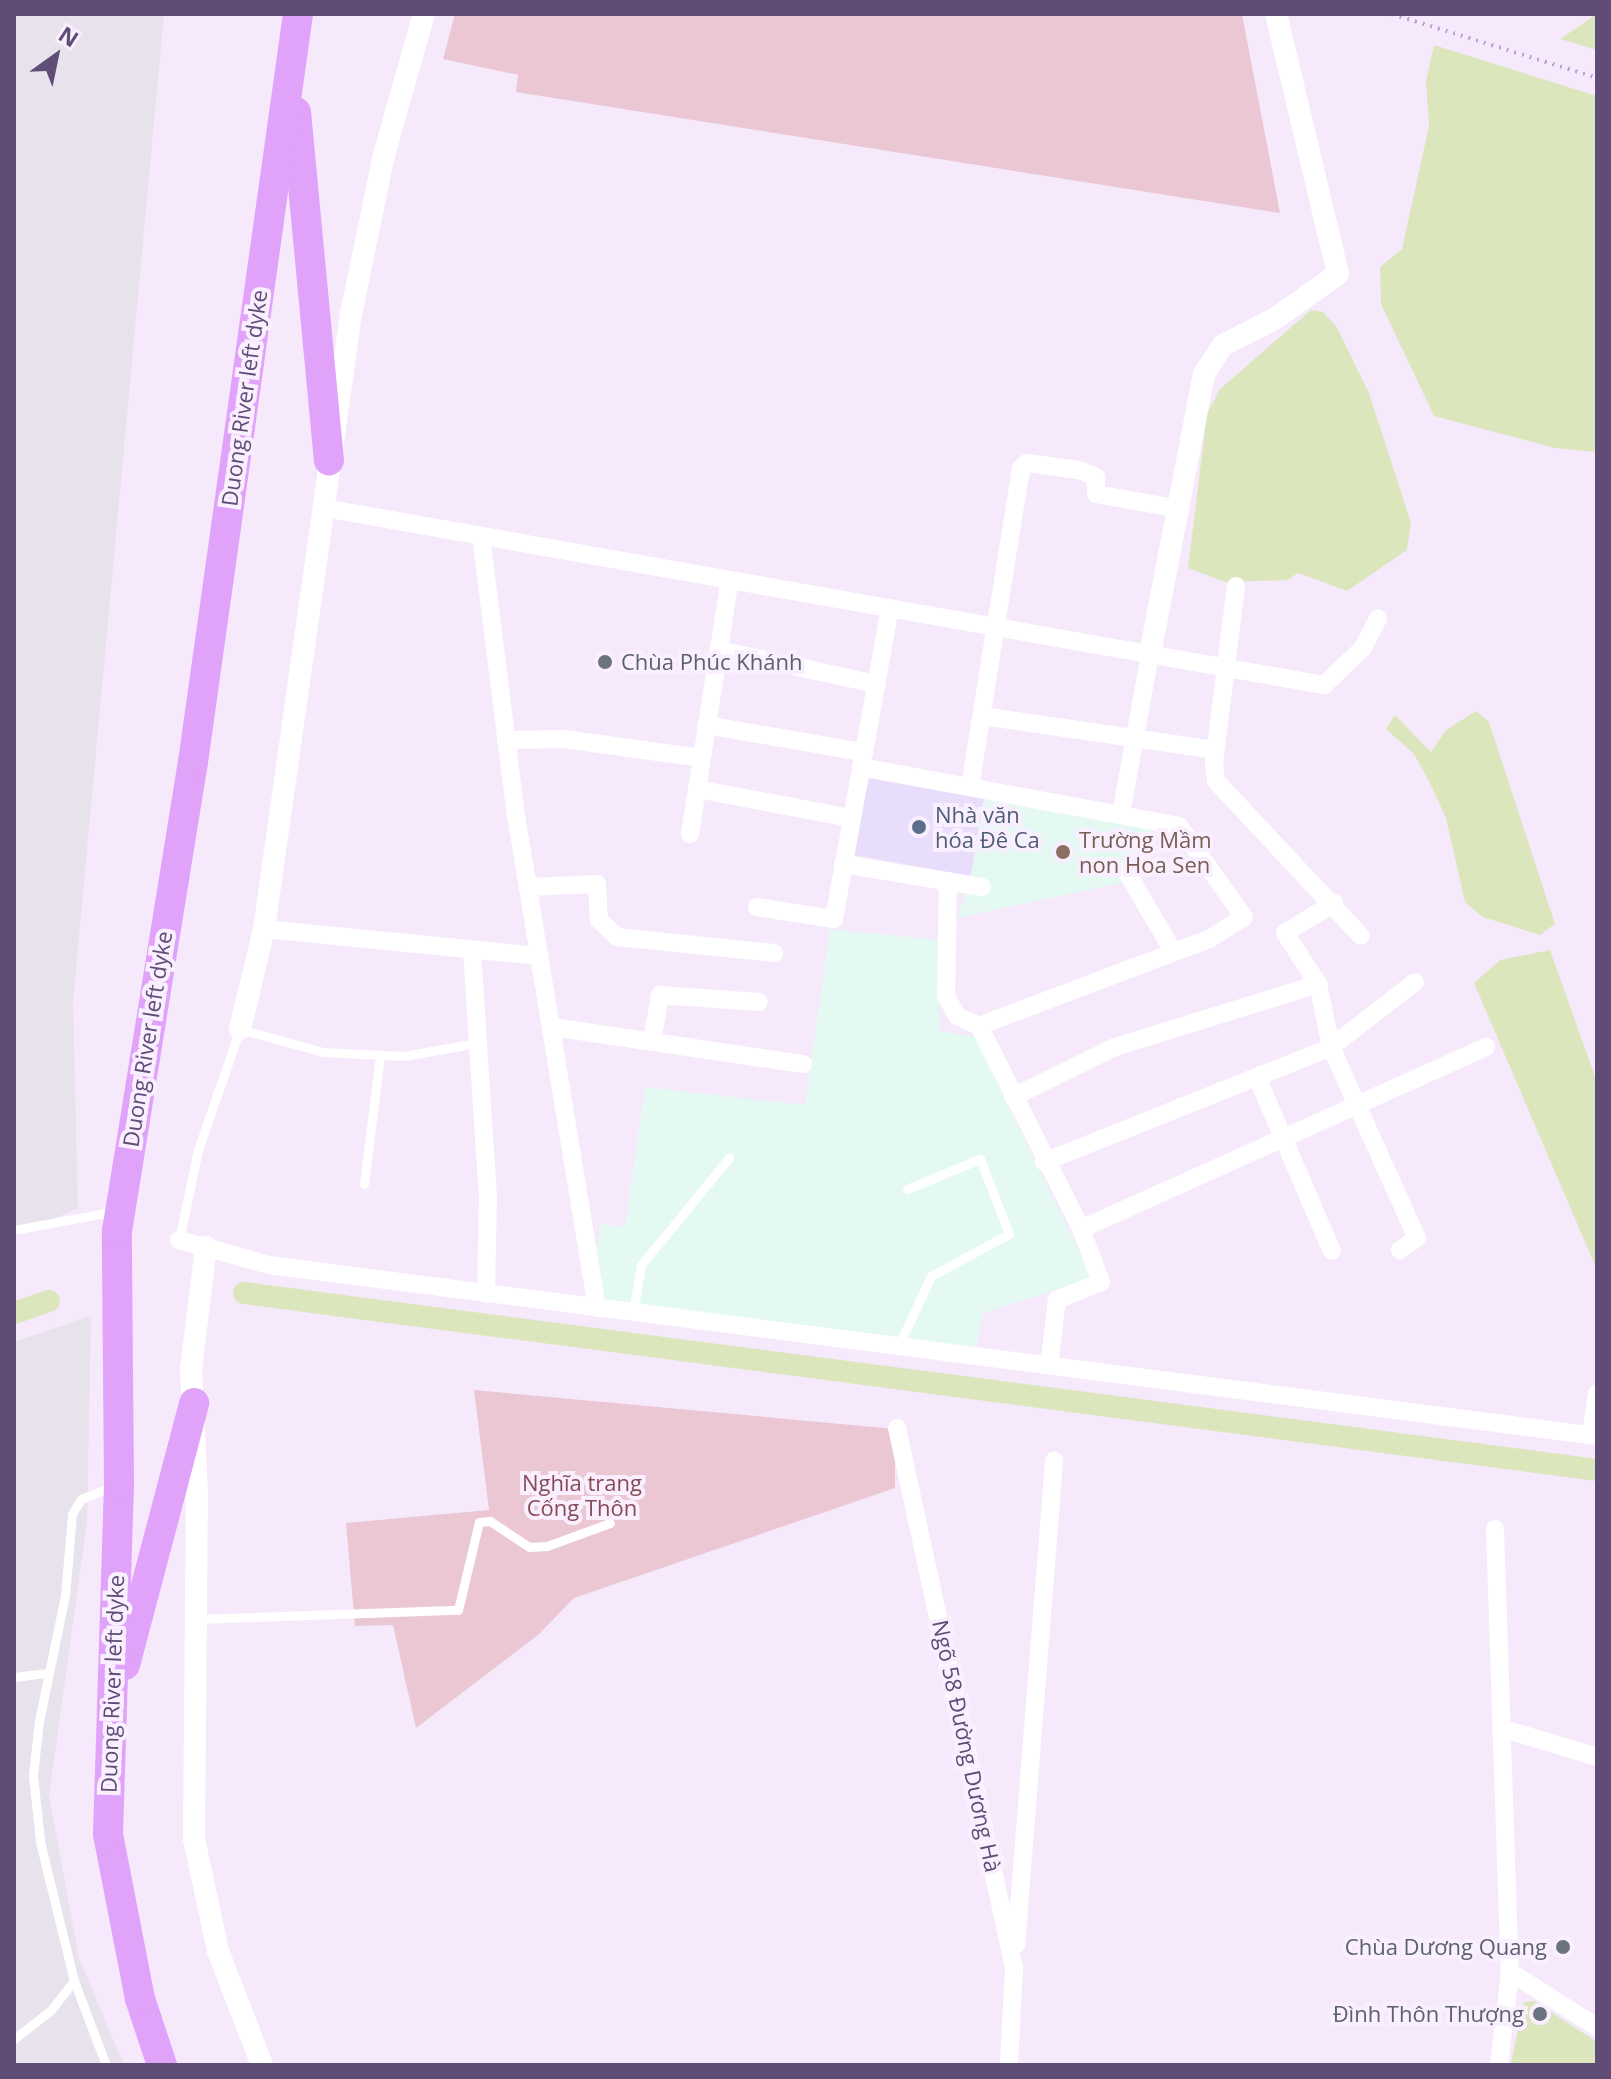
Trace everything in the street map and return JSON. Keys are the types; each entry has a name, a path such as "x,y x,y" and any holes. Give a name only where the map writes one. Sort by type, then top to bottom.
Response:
{"main road":[{"name":"Duong River left dyke","path":"162,2065 140,1999 109,1857 119,1485 120,1210 193,762 298,14"},
{"path":"292,62 329,460"},
{"path":"111,1716 194,1403"}],"street":[{"path":"240,1029 264,929 329,460 373,204 424,14"},
{"path":"1121,814 1204,374 1223,345 1276,318 1338,274 1276,14"},
{"path":"970,787 1014,488 1027,463 1096,477 1096,494 1179,509"},
{"path":"324,508 890,608 994,630 1324,685 1363,648 1378,619"},
{"path":"481,536 528,887 597,1308"},
{"path":"690,834 730,580"},
{"path":"1236,586 1215,750 1216,781 1334,903 1361,936"},
{"path":"757,907 834,919 890,608"},
{"path":"719,650 876,684"},
{"path":"982,716 1136,741 1215,750"},
{"path":"706,725 862,759 970,787 1179,826 1244,917 1209,939 979,1026"},
{"path":"506,740 564,739 701,758"},
{"path":"697,789 851,818"},
{"path":"843,864 982,887"},
{"path":"1126,871 1173,951"},
{"path":"948,881 946,996 957,1016 979,1026 1044,1162 1081,1229 1101,1282 1057,1300 1049,1366"},
{"path":"528,887 597,884 599,920 617,937 774,953"},
{"path":"1334,903 1285,933 1318,984 1331,1047 1417,1238 1400,1250"},
{"path":"264,929 540,956"},
{"path":"472,951 488,1198 486,1294"},
{"path":"1044,1162 1331,1047 1415,982"},
{"path":"1013,1097 1115,1047 1318,984"},
{"path":"652,1041 660,995 759,1002"},
{"path":"552,1027 803,1064"},
{"path":"1081,1229 1359,1108 1486,1047"},
{"path":"1257,1077 1332,1251"},
{"path":"179,1240 269,1265 1594,1436 1597,1393"},
{"path":"206,1247 194,1322 195,1855 218,1951 262,2065"},
{"name":"Ngõ 58 Đường Dương Hà","path":"897,1428 1014,1968 1007,2062"},
{"path":"1014,1968 1054,1460"},
{"path":"1495,1529 1510,1972 1499,2065"},
{"path":"1501,1728 1597,1757"},
{"path":"1510,1972 1597,2027"}],"lane":[{"path":"179,1240 198,1150 240,1029 323,1052 380,1055 477,1043"},
{"path":"364,1184 380,1055"},
{"path":"633,1313 641,1265 729,1158"},
{"path":"898,1347 931,1276 1009,1234 980,1159 907,1189"},
{"path":"14,1230 120,1210"},
{"path":"106,2065 74,1981 40,1841 33,1775 48,1673 65,1596 74,1508 81,1499 119,1485"},
{"path":"195,1619 458,1610 479,1522 490,1521 529,1547 547,1546 610,1523"},
{"path":"14,1677 48,1673"},
{"path":"14,2039 51,2010 74,1981"}],"path":[{"path":"1392,14 1597,78"}],"shaded area":[{"path":"14,14 164,14 73,1002 78,1208 14,1237"},
{"path":"1597,14 1597,50 1560,39"},
{"path":"1434,45 1597,96 1597,452 1555,448 1434,416 1381,304 1380,267 1402,249 1429,126 1426,81"},
{"path":"1311,310 1323,312 1336,326 1369,393 1411,523 1407,550 1347,591 1298,573 1287,580 1225,582 1188,568 1207,414 1220,389"},
{"path":"1476,711 1489,722 1555,924 1540,935 1483,917 1465,902 1446,818 1414,754 1386,729 1395,715 1431,752 1446,730"},
{"name":"Nhà văn hóa Đê Ca","path":"866,778 984,799 971,876 852,855"},
{"name":"Trường Mầm non Hoa Sen","path":"984,799 1152,829 1149,877 957,918 971,876"},
{"path":"830,929 938,940 940,1031 975,1037 1092,1279 983,1313 975,1355 592,1298 600,1224 625,1227 645,1087 805,1105"},
{"path":"1550,950 1597,1082 1597,1270 1474,983 1500,960"},
{"path":"91,1316 87,1522 49,1796 79,1958 124,2065 14,2065 14,1342"},
{"name":"Đình Thôn Thượng","path":"1534,2001 1597,2042 1597,2065 1511,2063 1524,2002"}],"green space":[{"path":"455,14 1242,14 1280,213 516,92 518,75 443,59"},
{"name":"Nghĩa trang Cống Thôn","path":"474,1390 895,1429 895,1488 574,1598 538,1635 416,1728 393,1625 355,1626 346,1523 489,1510"}],"waterway":[{"path":"244,1293 1597,1470"},
{"path":"14,1313 49,1301"}],"place":[{"name":"Chùa Phúc Khánh","path":"605,662"},
{"name":"Nhà văn hóa Đê Ca","path":"919,827"},
{"name":"Trường Mầm non Hoa Sen","path":"1063,852"},
{"name":"Chùa Dương Quang","path":"1563,1947"},
{"name":"Đình Thôn Thượng","path":"1540,2014"}]}
